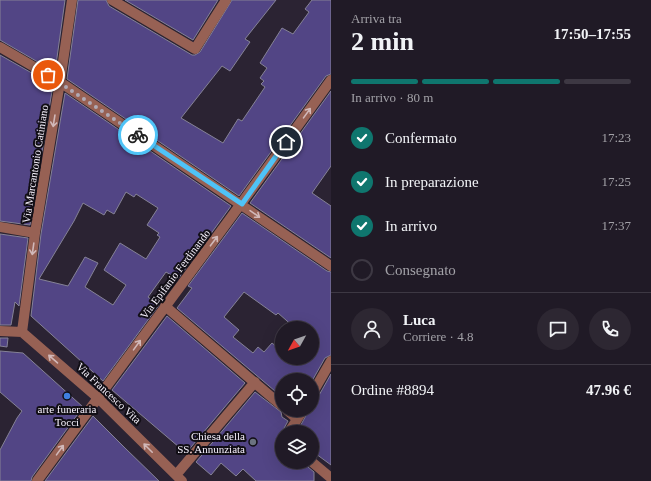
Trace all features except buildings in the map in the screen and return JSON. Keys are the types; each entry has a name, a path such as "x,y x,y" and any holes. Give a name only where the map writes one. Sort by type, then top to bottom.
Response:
{"street":[{"name":"Via Marcantonio Catiniano","path":"22,332 35,233 72,0"},
{"path":"112,0 195,49 226,0"},
{"path":"0,47 60,82 242,204 331,266"},
{"name":"Via Epifanio Ferdinando","path":"37,481 165,306 242,204 331,80"},
{"path":"0,227 35,233"},
{"path":"165,306 275,400"},
{"path":"0,331 22,332"},
{"name":"Via Francesco Vita","path":"22,332 98,398 179,478"},
{"path":"319,382 331,361"},
{"path":"179,478 255,382"},
{"path":"319,468 328,475"}],"way so far":[{"path":"48,75 138,135"}],"place":[{"name":"arte funeraria Tocci","path":"67,396"},
{"name":"Chiesa della SS. Annunziata","path":"253,442"}],"route":[{"path":"138,135 242,204 286,142"}]}
